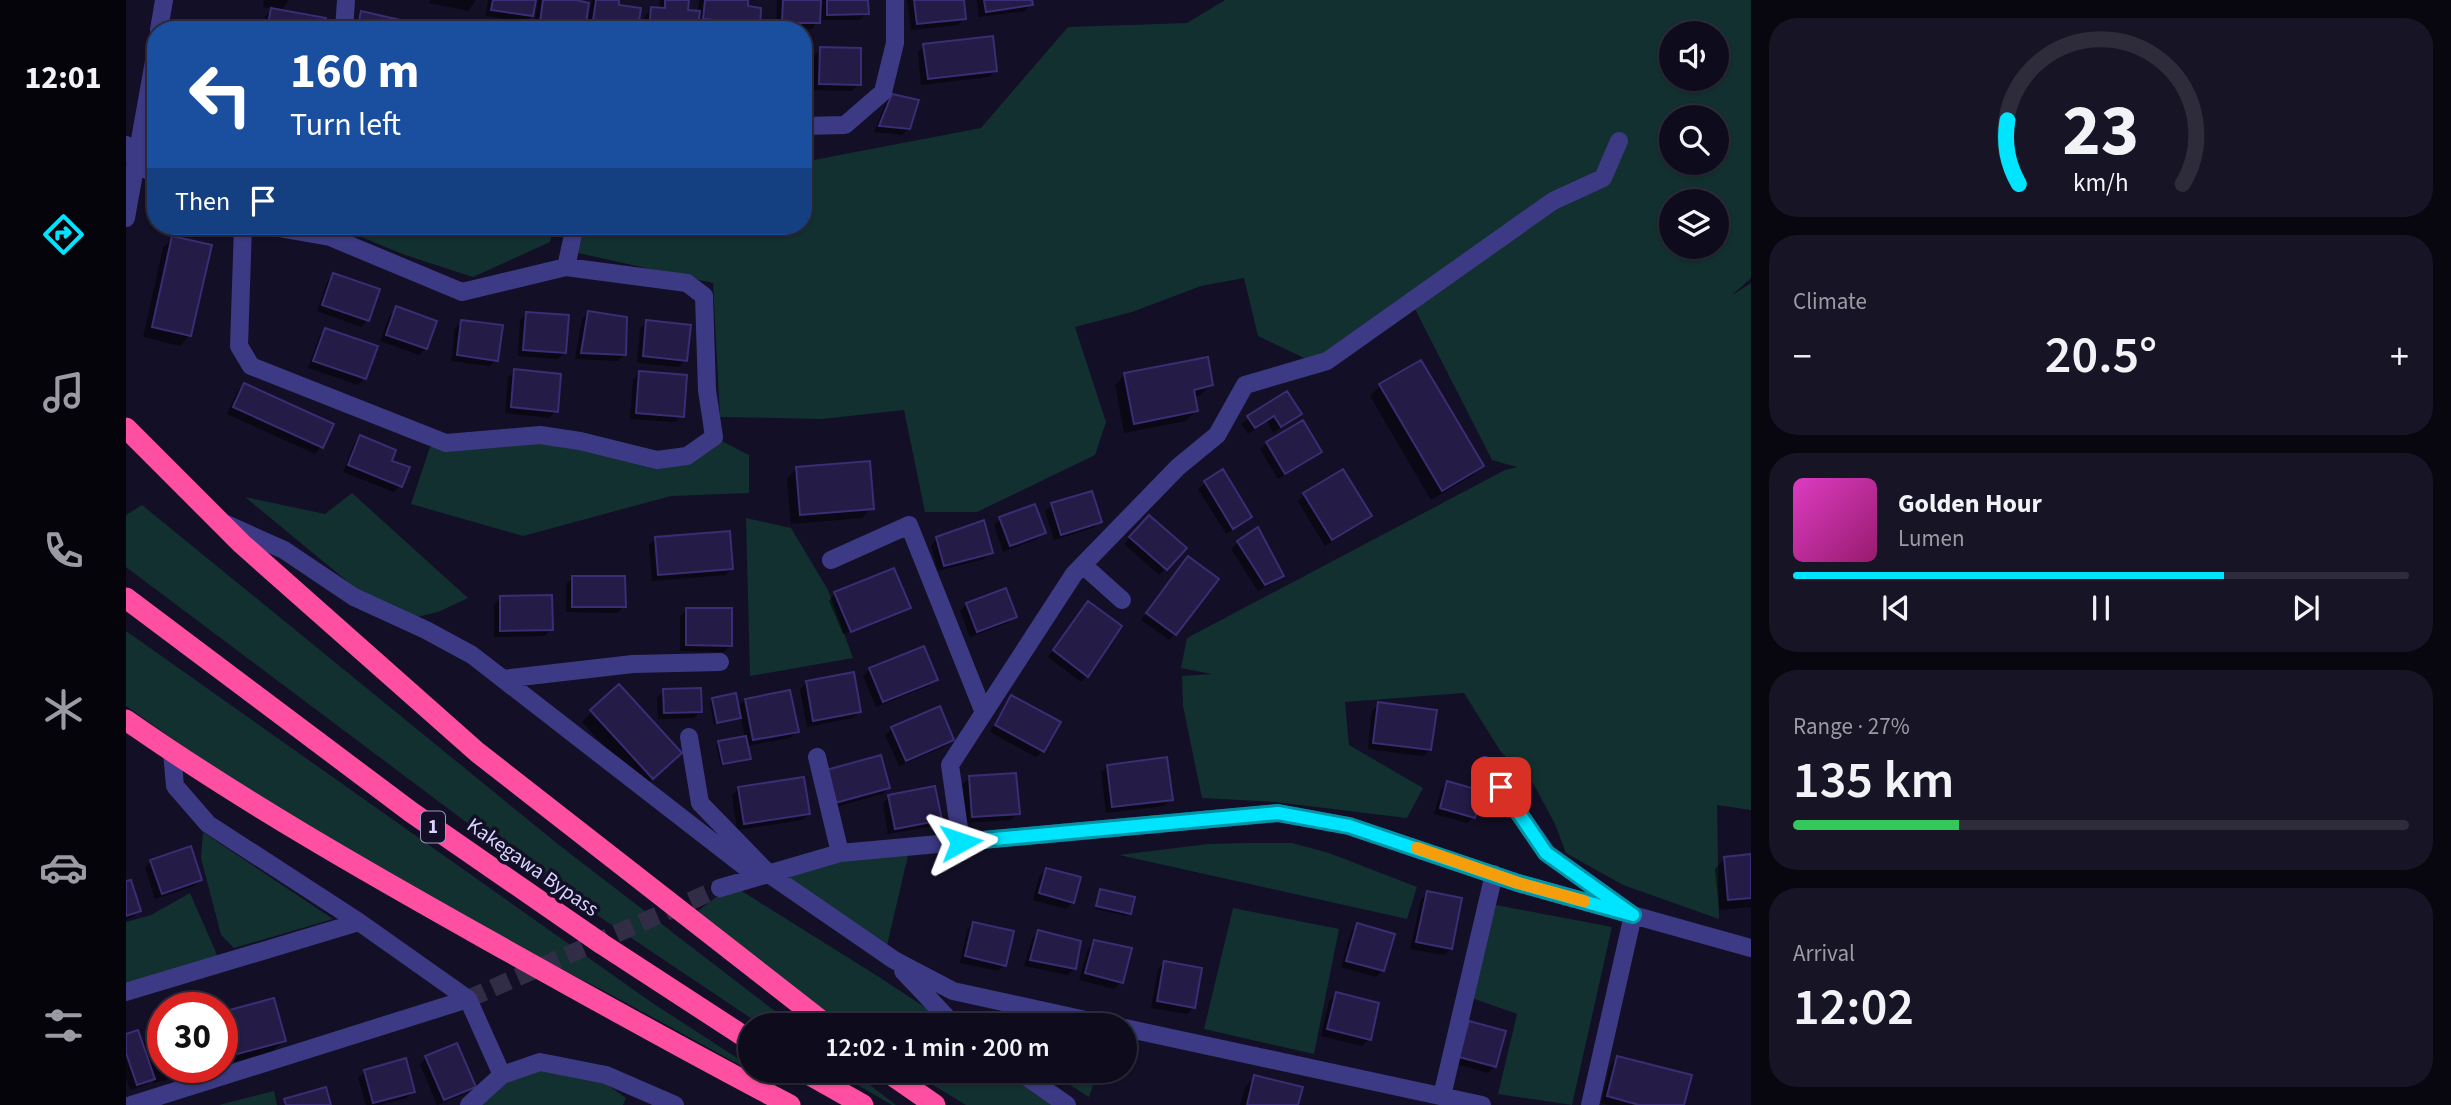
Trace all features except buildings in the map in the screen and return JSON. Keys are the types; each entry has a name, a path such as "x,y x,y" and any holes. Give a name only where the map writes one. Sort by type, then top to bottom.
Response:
{"highway":[{"path":"126,428 217,520 477,751 811,1013"},
{"name":"Kakegawa Bypass","path":"126,598 411,812 602,944 738,1033"},
{"path":"126,720 327,850 676,1045 790,1105"},
{"path":"824,1083 863,1105"},
{"path":"903,1083 935,1105"}],"street":[{"path":"160,21 164,0"},
{"path":"345,21 346,0"},
{"path":"812,126 845,125 883,92 895,43 895,0"},
{"path":"126,218 147,104"},
{"path":"961,842 950,765 1074,574 1178,467 1217,435 1245,385 1327,361 1553,201 1603,178 1619,141"},
{"path":"126,145 137,164 147,170"},
{"path":"243,235 239,345 251,366 446,443 540,435 580,441 657,460 687,456 714,437 707,390 704,296 687,283 566,267 462,292 330,237 319,235"},
{"path":"566,267 573,235"},
{"path":"217,520 284,550 354,597 426,630 472,656 763,876 894,960 953,991 1054,1013"},
{"path":"831,560 909,525 984,713"},
{"path":"1083,565 1122,600"},
{"path":"503,679 633,664 720,662"},
{"path":"689,737 699,803 763,876"},
{"path":"172,752 175,786 208,824 359,922 468,999 502,1075"},
{"path":"817,757 840,853"},
{"path":"1485,765 1546,853 1633,915"},
{"path":"720,888 840,853 1278,813 1349,826 1494,874 1751,948"},
{"path":"1442,1096 1494,874"},
{"path":"1590,1105 1633,915"},
{"path":"126,992 359,922"},
{"path":"894,960 943,1013"},
{"path":"131,1105 468,999"},
{"path":"1137,1031 1482,1105"},
{"path":"469,1105 502,1075 540,1062 607,1075 675,1105"},
{"path":"1035,1083 1067,1105"}],"green space":[{"path":"1225,0 1751,0 1751,278 1731,296 1751,283 1751,810 1717,805 1719,919 1623,885 1566,853 1555,824 1534,785 1501,752 1464,693 1345,702 1349,745 1423,788 1407,818 1275,802 1202,798 1183,706 1182,676 1212,674 1181,668 1187,638 1505,470 1517,467 1492,460 1415,309 1317,364 1258,336 1244,278 1201,286 1132,312 1075,327 1106,422 1095,455 977,512 925,512 904,410 822,419 720,417 713,283 578,253 583,235 812,235 812,160 981,128 1068,27 1187,23"},
{"path":"357,235 552,235 550,242 473,277 405,255"},
{"path":"540,435 652,459 714,437 749,455 749,493 671,496 523,536 411,504 430,447"},
{"path":"352,493 468,598 438,612 404,620 353,586 245,497 325,514"},
{"path":"142,505 559,845 777,1013 743,1013 530,870 126,567 126,515"},
{"path":"746,518 791,528 828,590 853,658 750,676"},
{"path":"126,631 651,1002 738,1059 738,1064 606,992 338,856 126,706"},
{"path":"203,832 333,919 234,948 221,935 201,858"},
{"path":"1292,843 1329,853 1417,887 1407,919 1119,855 1208,844"},
{"path":"910,847 885,954 769,874"},
{"path":"732,885 934,1013 828,1013 694,914"},
{"path":"190,893 218,957 126,987 126,922 151,915"},
{"path":"1496,905 1612,927 1572,1105 1498,1094 1517,1014 1472,998"},
{"path":"1233,908 1339,929 1314,1054 1204,1029"},
{"path":"542,1070 602,1081 626,1098 623,1105 480,1105 507,1074"},
{"path":"854,1083 868,1083 896,1105"},
{"path":"930,1083 1037,1083 1070,1105 966,1105"},
{"path":"1067,1083 1094,1083 1089,1097"},
{"path":"274,1091 277,1105 219,1105"}],"tunnel":[{"path":"468,999 720,888"}],"slow traffic":[{"path":"1417,848 1518,883 1584,901"}],"route":[{"path":"961,842 1278,813 1349,826 1518,883 1633,915 1546,853 1501,787"}]}
